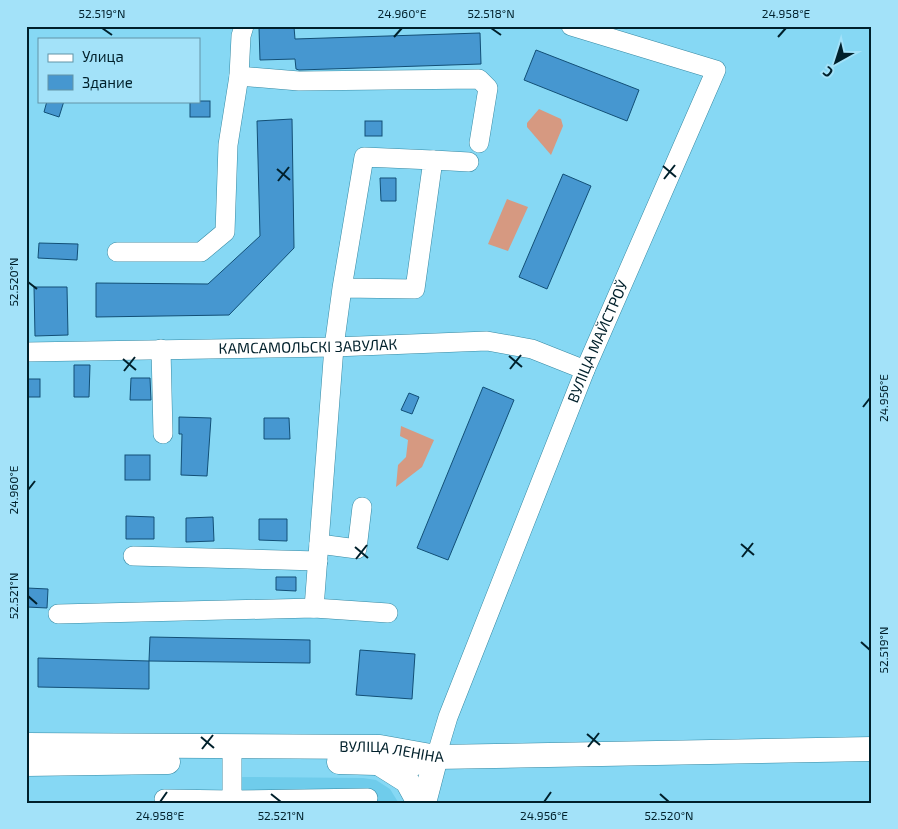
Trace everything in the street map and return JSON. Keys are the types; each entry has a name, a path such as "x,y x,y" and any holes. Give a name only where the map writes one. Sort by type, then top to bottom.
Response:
{"main road":[{"name":"ВУЛІЦА ЛЕНІНА","path":"26,745 232,753 380,764 414,764 436,757"},
{"name":"ВУЛІЦА ЛЕНІНА","path":"26,764 380,747 436,757"},
{"path":"424,803 436,757 872,748"},
{"path":"380,764 406,780 419,803"}],"street":[{"path":"117,252 201,252 225,232 228,145 239,76 241,36 244,26"},
{"name":"ВУЛІЦА МАЙСТРОЎ","path":"436,757 448,717 585,370 716,70 571,26"},
{"path":"239,76 299,81 479,79 488,88 479,143"},
{"path":"314,608 334,347 364,157 469,162"},
{"path":"342,288 415,290 433,160"},
{"name":"КАМСАМОЛЬСКІ ЗАВУЛАК","path":"26,352 162,348 334,347 487,341 532,349 585,370"},
{"path":"162,348 163,434"},
{"path":"133,556 318,552 357,549 362,507"},
{"path":"58,614 314,608 388,613"},
{"path":"232,753 232,801"},
{"path":"164,799 232,801 368,798"}],"shaded area":[{"path":"539,109 561,119 563,126 551,155 527,127 527,123"},
{"path":"507,199 528,207 508,251 488,244"},
{"path":"401,426 434,440 422,467 396,487 398,465 406,457 408,440 400,436"},
{"path":"242,777 363,778 376,780 390,789 398,802 242,803"}],"building":[{"path":"294,27 295,39 480,33 481,64 299,70 296,69 295,59 260,60 259,28"},
{"path":"536,50 639,90 627,121 524,80"},
{"path":"210,101 210,117 190,117 190,102"},
{"path":"47,102 64,102 59,117 44,112"},
{"path":"292,119 294,248 229,315 96,317 96,283 208,284 260,236 257,121"},
{"path":"365,121 382,121 382,136 365,136"},
{"path":"563,174 591,186 547,289 519,277"},
{"path":"380,178 396,178 396,201 381,201"},
{"path":"39,243 78,244 77,260 38,258"},
{"path":"34,287 67,287 68,335 35,336"},
{"path":"74,365 90,365 89,397 74,397"},
{"path":"131,378 150,378 151,400 130,400"},
{"path":"26,379 40,379 40,397 26,397"},
{"path":"483,387 514,400 448,560 417,548"},
{"path":"409,393 419,397 412,414 401,410"},
{"path":"179,417 211,418 207,476 181,475 182,434 179,434"},
{"path":"264,418 289,418 290,439 264,439"},
{"path":"125,455 150,455 150,480 125,480"},
{"path":"126,516 154,517 154,539 126,539"},
{"path":"213,517 214,541 186,542 186,518"},
{"path":"259,519 287,519 287,541 259,540"},
{"path":"276,577 296,577 296,591 276,590"},
{"path":"27,588 48,589 47,608 27,607"},
{"path":"150,637 310,640 310,663 149,661"},
{"path":"360,650 415,654 412,699 356,695"},
{"path":"38,658 149,661 149,689 38,687"}]}
